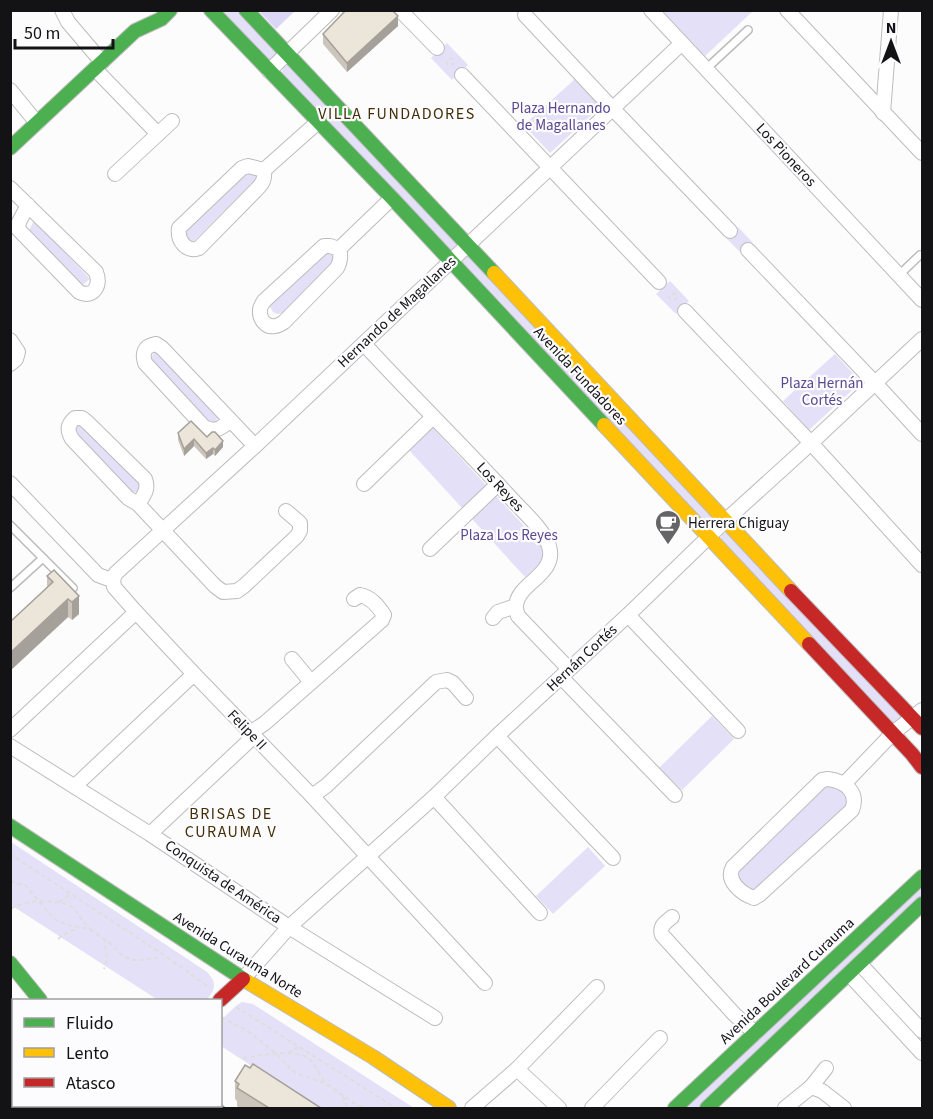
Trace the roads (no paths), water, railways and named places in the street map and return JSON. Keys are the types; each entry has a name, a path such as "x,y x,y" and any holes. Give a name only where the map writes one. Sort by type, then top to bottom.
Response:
{"street":[{"path":"62,10 99,66 158,134"},
{"path":"135,31 144,10"},
{"path":"10,148 135,31 161,19 170,10"},
{"name":"Avenida Fundadores","path":"211,10 392,198 893,733 922,767"},
{"name":"Avenida Fundadores","path":"246,10 725,521 919,719"},
{"path":"269,71 332,10"},
{"path":"400,10 437,48"},
{"name":"Los Pioneros","path":"651,10 922,300"},
{"path":"787,10 922,153"},
{"path":"883,113 891,10"},
{"path":"525,15 730,231"},
{"name":"Hernando de Magallanes","path":"113,579 116,573 255,447 681,44"},
{"path":"462,75 659,282"},
{"path":"10,90 37,123"},
{"path":"115,174 172,121"},
{"path":"264,171 318,122"},
{"path":"248,166 264,171 265,177 262,183 200,248 188,249 181,242 179,228 232,176 248,166"},
{"path":"10,188 28,205 96,272 99,279 96,289 90,294 79,292 18,229 28,205"},
{"path":"339,249 392,198"},
{"path":"324,246 339,249 341,256 337,268 284,322 271,327 261,319 260,311 264,301 324,246"},
{"path":"748,250 876,383 922,435"},
{"path":"685,311 922,565"},
{"name":"Hernán Cortés","path":"243,979 289,927 434,797 725,521 811,444 922,339"},
{"path":"10,340 18,352 16,359 10,364"},
{"path":"230,421 214,431 204,427 145,363 144,351 156,344 162,348 255,447"},
{"name":"Los Reyes","path":"363,344 541,531 549,547 550,561 541,574 520,595 516,606"},
{"path":"364,484 433,417"},
{"path":"138,504 146,492 147,485 144,479 87,422 82,418 75,418 69,423 68,428 72,439 223,592 237,591 244,586 297,536 300,523 286,511"},
{"name":"Felipe II","path":"10,483 98,575 113,579 114,587 136,612 312,796 485,983"},
{"path":"429,549 498,484"},
{"path":"150,834 265,723 382,620 384,615 365,596 360,595 354,599"},
{"path":"493,618 498,612 516,606 518,616 565,673 675,795"},
{"path":"10,730 136,612"},
{"path":"628,615 738,731"},
{"path":"292,659 311,682"},
{"path":"75,786 194,674"},
{"path":"312,796 326,786 436,682 447,680 453,683 466,698"},
{"path":"845,783 893,733 919,719"},
{"path":"497,736 613,858"},
{"name":"Conquista de América","path":"10,746 150,834 289,927 435,1018"},
{"path":"822,780 836,780 845,783 854,796 852,810 847,816 759,895 754,898 740,892 731,879 730,872 733,867 822,780"},
{"path":"434,797 540,913"},
{"name":"Avenida Curauma Norte","path":"10,825 162,927 411,1081 449,1108"},
{"name":"Avenida Boulevard Curauma","path":"675,1108 922,877"},
{"path":"708,1108 922,904"},
{"path":"672,917 661,927 662,935 754,1033"},
{"path":"10,963 39,999"},
{"path":"854,969 922,1031"},
{"path":"854,969 921,1048"},
{"path":"221,999 243,979"},
{"path":"472,1108 517,1069 597,987"},
{"path":"592,1108 660,1038"},
{"path":"785,1108 811,1087 826,1068"},
{"path":"517,1069 559,1108"},
{"path":"811,1087 822,1091 844,1108"}],"lane":[{"path":"705,69 747,30"},
{"path":"899,275 920,255"},
{"path":"10,525 73,588"},
{"path":"10,588 43,558"}],"place":[{"name":"Herrera Chiguay","path":"668,546"}],"district":[{"name":"VILLA FUNDADORES","path":"397,114"},
{"name":"BRISAS DE CURAUMA V","path":"231,823"}],"park label":[{"name":"Plaza Hernando de Magallanes","path":"561,116"},
{"name":"Plaza Hernán Cortés","path":"822,392"},
{"name":"Plaza Los Reyes","path":"509,535"}]}
